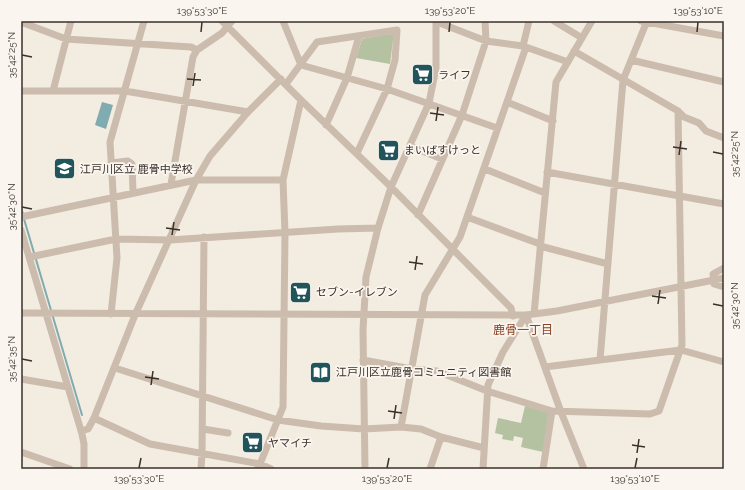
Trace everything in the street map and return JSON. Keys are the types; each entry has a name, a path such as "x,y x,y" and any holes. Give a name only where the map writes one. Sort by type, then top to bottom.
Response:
{"street":[{"path":"53,91 71,21"},
{"path":"111,314 117,258 110,142 144,21"},
{"path":"222,21 230,24 301,100 391,186 511,308 513,316"},
{"path":"284,21 301,65"},
{"path":"418,215 462,115 486,41 484,21"},
{"path":"401,427 425,295 460,237 507,102 524,47 530,21"},
{"path":"554,21 582,38"},
{"path":"584,469 544,367 530,315 540,245 556,82 592,21"},
{"path":"600,360 623,80 645,21 724,36"},
{"path":"21,22 66,39 191,47 197,50"},
{"path":"365,469 363,316 366,277 378,228 391,186 429,103 436,68 437,22 486,41 524,47 568,62"},
{"path":"171,184 193,56 197,50 222,33 230,24"},
{"path":"81,431 88,429 94,418 135,315 168,240 196,180 210,156 248,112 301,65 317,42 397,30 395,60 387,90 357,153"},
{"path":"326,125 347,78 359,36"},
{"path":"574,51 678,111 684,117 699,123 706,131 724,138"},
{"path":"631,60 724,82"},
{"path":"301,65 429,103 497,128"},
{"path":"21,91 125,92 248,112"},
{"path":"259,466 283,407 285,354 283,341 285,232 283,180 301,100"},
{"path":"507,102 553,121"},
{"path":"364,360 437,371 487,391 552,411 650,414 659,411 681,350 678,111"},
{"path":"410,146 442,159"},
{"path":"111,163 128,161 132,164 134,192"},
{"path":"484,169 545,193"},
{"path":"547,172 724,204"},
{"path":"21,217 171,184 196,180 283,180"},
{"path":"467,217 540,245 608,264"},
{"path":"30,257 116,239 168,240 285,232 378,228"},
{"path":"21,230 81,431 84,444 84,469"},
{"path":"201,469 203,429 204,237"},
{"path":"724,268 713,274 712,279 714,284 724,287"},
{"path":"21,313 135,315 284,314 363,316 513,316 530,315 712,279 724,278"},
{"path":"483,469 487,391 503,352 530,315"},
{"path":"544,367 681,350 724,362"},
{"path":"115,368 278,420 321,426 364,429 401,427 421,429 441,437 484,448"},
{"path":"21,379 68,387"},
{"path":"543,469 552,411"},
{"path":"94,418 150,444 202,453 271,469"},
{"path":"203,429 228,433"},
{"path":"430,469 441,437"},
{"path":"21,452 70,469"}],"green space":[{"path":"394,33 390,64 356,58 362,39"},
{"path":"525,406 548,412 549,415 543,452 521,447 523,438 514,436 513,441 502,439 503,435 495,433 498,418 521,423"}],"water":[{"path":"102,102 113,105 106,129 95,125"}],"waterway":[{"path":"21,208 23,214"},
{"path":"24,219 82,415"}],"place":[{"name":"ライフ","path":"422,75"},
{"name":"まいばすけっと","path":"389,150"},
{"name":"江戸川区立 鹿骨中学校","path":"64,169"},
{"name":"セブン-イレブン","path":"301,292"},
{"name":"江戸川区立鹿骨コミュニティ図書館","path":"320,372"},
{"name":"ヤマイチ","path":"252,443"}],"district":[{"name":"鹿骨一丁目","path":"523,330"}]}
